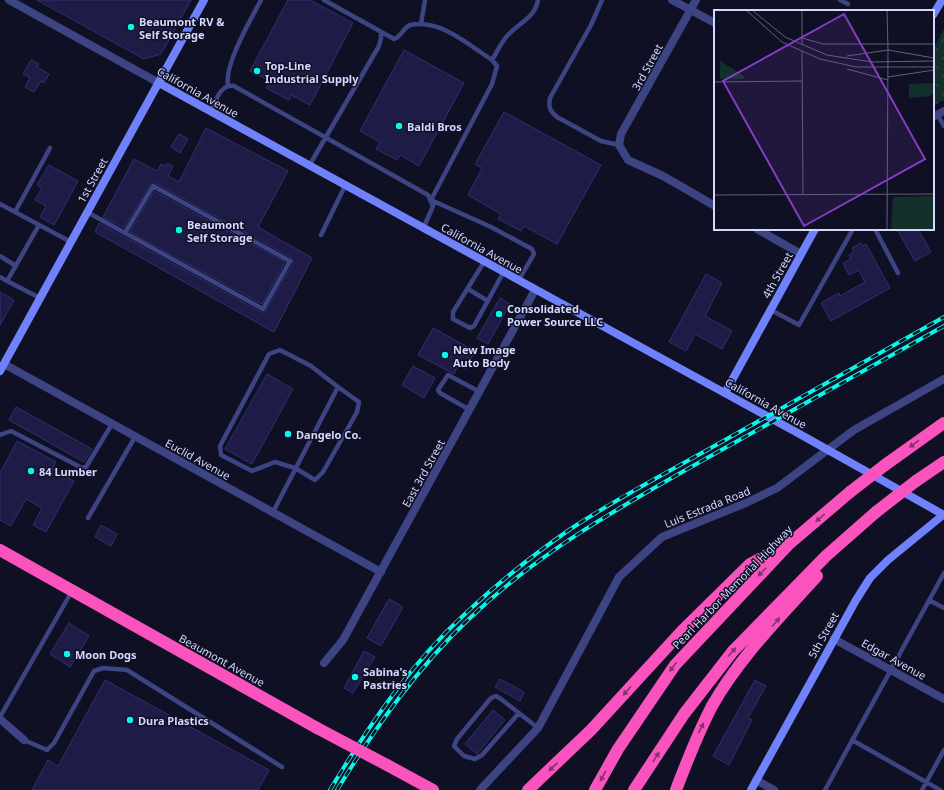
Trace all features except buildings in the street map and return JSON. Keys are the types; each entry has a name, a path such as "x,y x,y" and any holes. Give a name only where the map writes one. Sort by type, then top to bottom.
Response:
{"highway":[{"name":"Pearl Harbor Memorial Highway","path":"595,790 618,749 675,665 789,544 850,492 944,423"},
{"path":"634,790 684,714 733,651 789,593 864,522 916,481 944,462"},
{"path":"676,790 692,747 713,706 735,672 763,636 864,522"},
{"path":"528,790 601,720 682,631 750,564 789,544"},
{"name":"Beaumont Avenue","path":"0,550 317,728 433,790"}],"street":[{"name":"California Avenue","path":"9,0 503,273 827,449 944,515"},
{"name":"1st Street","path":"2,368 204,0"},
{"path":"672,0 714,22"},
{"name":"3rd Street","path":"620,145 621,134 696,0"},
{"path":"934,14 942,0"},
{"path":"620,145 628,160 663,176 714,205"},
{"path":"759,230 802,254"},
{"name":"4th Street","path":"725,393 814,230"},
{"name":"East 3rd Street","path":"324,663 343,640 535,290"},
{"name":"Euclid Avenue","path":"2,368 112,424 381,572"},
{"name":"Luis Estrada Road","path":"480,790 538,728 619,577 662,536 746,503 777,488 854,430 944,379"},
{"name":"5th Street","path":"751,790 834,639 870,578 888,560 944,515"},
{"name":"Edgar Avenue","path":"834,639 944,699"},
{"path":"0,718 24,740"},
{"path":"756,780 774,790"}],"lane":[{"path":"228,85 229,67 247,25 261,0"},
{"path":"324,0 394,39 397,39 408,25 421,24 438,27 492,60 497,66 492,84 431,200"},
{"path":"421,24 425,0"},
{"path":"492,60 509,34 526,21 536,9 538,0"},
{"path":"602,0 591,25 548,104 552,113 557,117 602,141 620,145"},
{"path":"840,0 848,4"},
{"path":"309,166 379,46 381,32"},
{"path":"210,112 222,89 228,85 234,86 428,195 431,200 432,212 423,229"},
{"path":"938,114 944,126"},
{"path":"15,212 50,148"},
{"path":"87,212 125,233 263,309 290,261 153,186 125,233"},
{"path":"322,235 345,186"},
{"path":"431,200 491,227 532,250 534,254 518,281"},
{"path":"0,204 71,242"},
{"path":"7,281 39,225"},
{"path":"771,310 799,325 852,230"},
{"path":"876,230 898,273"},
{"path":"0,256 16,266"},
{"path":"484,262 453,312 453,319 472,328 503,273"},
{"path":"0,277 40,298"},
{"path":"468,289 488,301"},
{"path":"280,350 311,366 338,387 359,402 357,412 323,472 316,480 295,468 275,462 252,471 221,455 220,446 269,354 280,350"},
{"path":"470,410 440,393 438,390 448,375 480,392"},
{"path":"272,512 338,387"},
{"path":"0,435 11,431 82,468 86,467 112,424"},
{"path":"88,518 135,437"},
{"path":"825,790 944,573"},
{"path":"0,718 72,591"},
{"path":"929,600 944,608"},
{"path":"24,740 47,750 54,743 94,671 103,668 122,669 127,670 282,767"},
{"path":"519,713 482,755 475,758 464,756 454,746 456,739 491,698 496,696 519,713 538,728"},
{"path":"852,740 940,790"},
{"path":"922,790 944,750"}],"green space":[{"path":"944,29 944,100 934,105 934,47"}],"railway":[{"path":"330,790 360,742 392,696 427,652 479,601 529,559 569,530 621,498 944,317"},
{"path":"337,790 366,744 432,657 470,618 527,570 587,528 651,490 944,326"}],"place":[{"name":"Beaumont RV & Self Storage","path":"131,27"},
{"name":"Top-Line Industrial Supply","path":"257,71"},
{"name":"Baldi Bros","path":"399,126"},
{"name":"Beaumont Self Storage","path":"179,230"},
{"name":"Consolidated Power Source LLC","path":"499,314"},
{"name":"New Image Auto Body","path":"445,355"},
{"name":"Dangelo Co.","path":"288,434"},
{"name":"84 Lumber","path":"31,471"},
{"name":"Moon Dogs","path":"67,654"},
{"name":"Sabina's Pastries","path":"355,677"},
{"name":"Dura Plastics","path":"130,720"}]}
